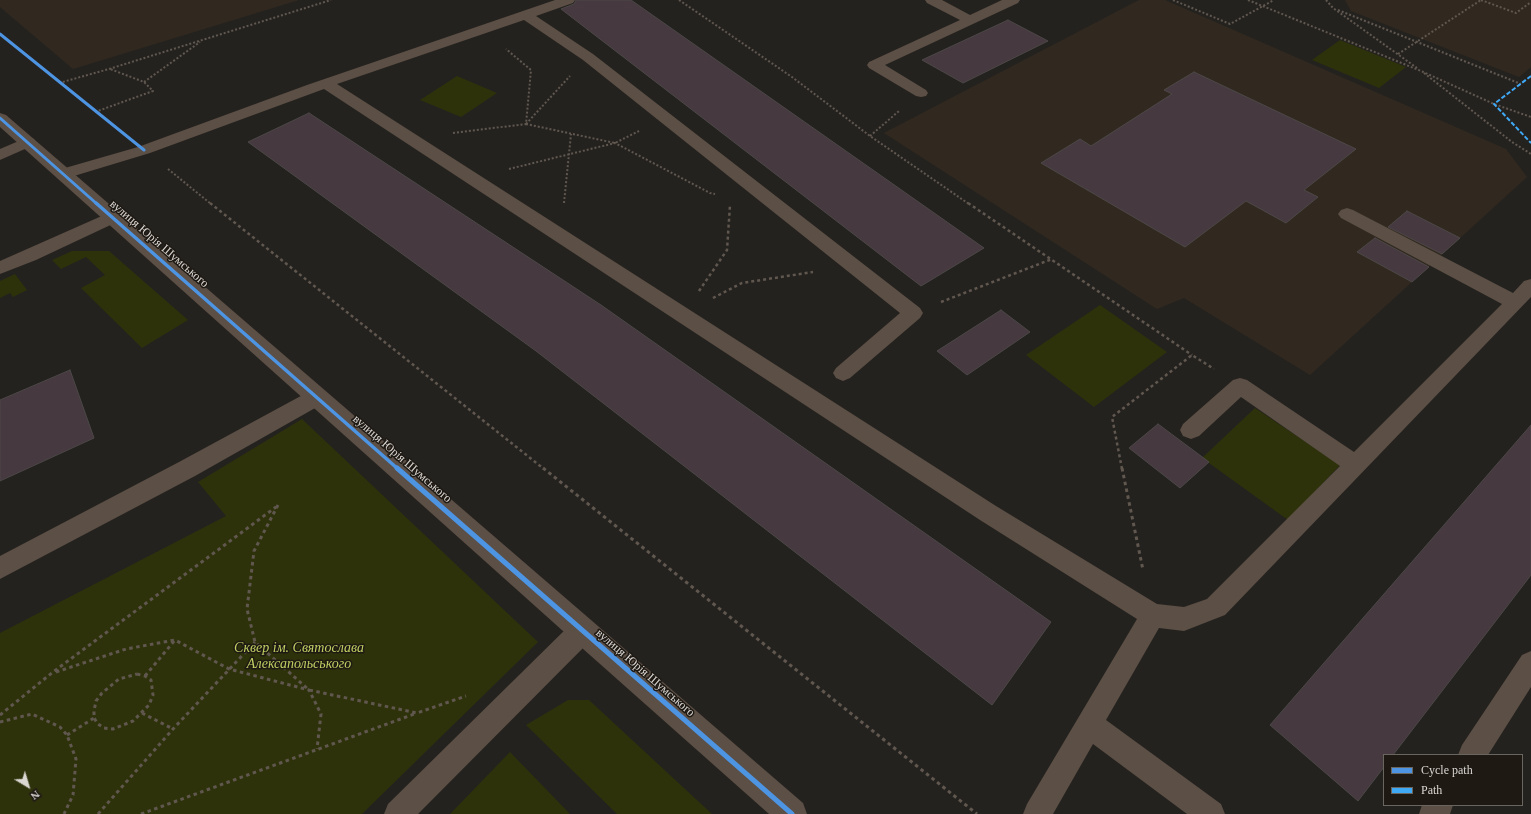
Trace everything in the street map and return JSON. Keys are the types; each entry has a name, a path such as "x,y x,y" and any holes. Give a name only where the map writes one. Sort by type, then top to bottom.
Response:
{"street":[{"name":"вулиця Юрія Шумського","path":"0,118 792,814"}],"lane":[{"path":"64,174 144,150 568,0"},
{"path":"932,0 970,20"},
{"path":"921,93 874,65 1013,0"},
{"path":"526,14 588,57 912,313 842,373"},
{"path":"327,84 988,513 1153,615 1184,619 1216,607 1531,286"},
{"path":"0,155 28,142"},
{"path":"1347,214 1515,302"},
{"path":"0,268 30,256 113,216"},
{"path":"1191,430 1240,386 1355,465"},
{"path":"0,568 187,469 317,397"},
{"path":"1037,814 1153,615"},
{"path":"398,814 582,631"},
{"path":"1473,754 1531,664"},
{"path":"1090,725 1211,814"}],"path":[{"path":"59,83 110,69 331,0"},
{"path":"679,0 792,77 870,136 1240,386"},
{"path":"1173,0 1230,24 1274,0"},
{"path":"1248,0 1420,71 1494,104 1531,117"},
{"path":"1326,0 1333,8 1398,54 1512,142 1531,154"},
{"path":"1398,54 1481,0 1516,13 1531,2"},
{"path":"1333,8 1521,84"},
{"path":"482,30 531,70 526,124"},
{"path":"144,82 202,40"},
{"path":"526,124 588,57"},
{"path":"96,112 153,91 144,82 110,69"},
{"path":"53,78 65,88"},
{"path":"870,136 921,93"},
{"path":"89,107 101,116"},
{"path":"472,178 615,143 664,118"},
{"path":"410,138 526,124 615,143 710,193 731,198"},
{"path":"541,223 564,207 571,134"},
{"path":"144,150 977,814"},
{"path":"683,315 727,250 731,198 735,173"},
{"path":"912,313 1052,259"},
{"path":"683,315 742,283 819,271 865,277"},
{"path":"1153,615 1112,417 1192,355"},
{"path":"0,715 53,672 278,505 254,551 247,609 255,642 309,690 321,714 317,749"},
{"path":"145,676 175,640"},
{"path":"53,672 126,649 175,640 229,669 309,690 417,713"},
{"path":"98,814 173,729 255,642"},
{"path":"137,674 145,676 151,680 153,695 149,705 142,713 133,721 113,729 104,728 98,724 94,718 96,701 110,685 119,679 128,676 137,674"},
{"path":"141,814 467,695"},
{"path":"142,713 173,729"},
{"path":"0,722 32,714 60,727 67,735 76,759 73,795 64,814"},
{"path":"67,735 94,718"}],"shaded area":[{"path":"0,0 299,0 73,69 0,7"},
{"path":"1139,0 1165,0 1506,149 1527,177 1310,375 1184,298 1157,309 884,133"},
{"path":"1345,0 1531,0 1531,67 1519,77 1351,11"}],"green space":[{"path":"1340,40 1406,67 1379,88 1312,60"},
{"path":"457,76 497,93 461,117 420,100"},
{"path":"72,251 109,251 188,320 142,348 81,288 105,275 86,257 61,269 52,260"},
{"path":"15,274 27,290 13,297 10,293 0,298 0,281"},
{"path":"1100,305 1167,352 1094,407 1026,355"},
{"path":"1255,408 1340,465 1288,520 1202,458"},
{"name":"Сквер ім. Святослава Алексапольського","path":"302,419 538,642 362,814 0,814 0,633 226,516 198,482"},
{"path":"568,700 589,700 712,814 617,814 526,725"},
{"path":"510,752 570,814 450,814"}],"building":[{"path":"576,0 631,0 984,248 921,286 561,9 574,4"},
{"path":"1008,20 1048,41 963,83 922,60"},
{"path":"1194,72 1356,149 1304,190 1318,197 1286,223 1246,201 1185,247 1041,163 1080,139 1091,146 1172,94 1164,90"},
{"path":"309,113 601,305 1051,622 992,705 536,351 248,142"},
{"path":"1407,211 1460,238 1442,254 1388,227"},
{"path":"1375,238 1429,267 1412,282 1357,252"},
{"path":"1001,310 1030,332 967,375 937,351"},
{"path":"70,370 94,438 0,481 0,400"},
{"path":"1158,424 1209,462 1180,488 1129,448"},
{"path":"1531,425 1531,575 1394,754 1383,754 1383,768 1358,801 1270,725"}],"marked path":[{"path":"1531,76 1494,104 1531,143"}],"cycle path":[{"path":"0,34 144,150"},
{"path":"0,118 792,814"}]}
